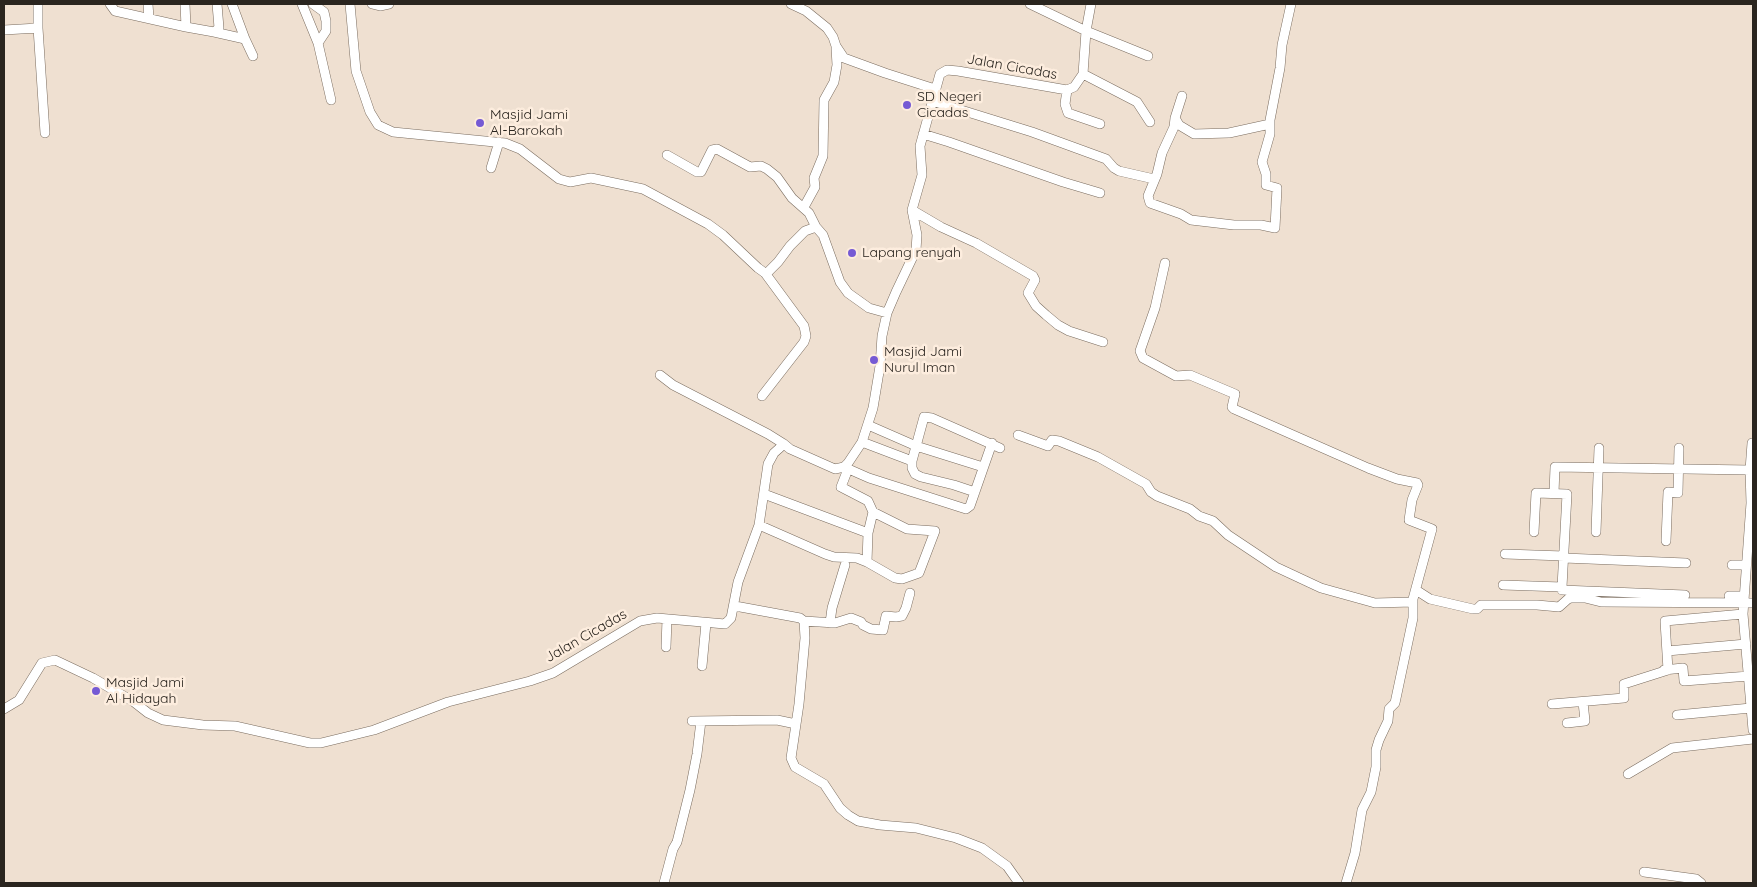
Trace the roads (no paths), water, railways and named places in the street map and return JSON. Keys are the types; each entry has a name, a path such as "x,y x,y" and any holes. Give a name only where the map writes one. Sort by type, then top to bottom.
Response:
{"street":[{"path":"38,4 45,132"},
{"path":"110,4 115,11 244,39"},
{"path":"148,4 149,18"},
{"path":"184,4 186,27"},
{"path":"214,32 219,28 217,4"},
{"path":"232,4 244,39 253,56"},
{"path":"302,4 318,43 331,100"},
{"path":"314,4 324,12 326,21 326,31 318,43"},
{"path":"350,4 356,71 370,112 378,125 393,132 499,142 520,149 559,179 570,182 588,178 643,189 723,234 765,273 804,326 806,336 804,342 762,396"},
{"path":"372,4 380,6 389,4"},
{"path":"791,4 816,18 833,37 836,46 844,58 935,90"},
{"path":"1030,4 1148,56"},
{"path":"1090,4 1083,74 1137,102 1150,122"},
{"path":"1182,96 1174,127 1162,153 1157,174 1148,196 1150,203 1181,214 1186,218 1234,225 1261,225 1274,228 1276,226 1277,188 1266,185 1266,174 1262,162 1270,134 1282,45 1291,4"},
{"path":"4,30 38,28"},
{"path":"804,207 815,187 814,178 823,156 824,100 834,82 836,46"},
{"name":"Jalan Cicadas","path":"846,468 862,442 868,425 876,388 882,336 888,313 916,250 917,234 912,210 922,175 920,146 940,74 953,70 1067,90 1074,87 1083,74"},
{"path":"1067,90 1064,104 1068,113 1100,124"},
{"path":"932,100 1032,132 1106,159 1119,171 1154,179"},
{"path":"1175,118 1179,125 1194,134 1229,132 1270,124"},
{"path":"923,134 1041,175 1100,193"},
{"path":"491,168 499,142"},
{"path":"667,155 693,170 701,172 712,150 718,149 750,167 761,166 767,169 777,177 792,198 809,213 816,227 823,235 840,282 848,293 869,308 888,313"},
{"path":"912,210 941,227 976,243 1033,276 1035,280 1028,294 1036,306 1058,325 1069,331 1103,342"},
{"path":"765,273 769,272 790,246 806,231 816,227"},
{"path":"1165,263 1155,308 1140,351 1143,358 1172,374 1180,376 1190,375 1235,394 1232,407 1234,409 1368,468 1397,479 1417,483 1409,520 1433,530 1413,602 1413,618 1395,703 1389,709 1388,721 1376,750 1376,767 1371,792 1362,810 1355,852 1346,883"},
{"path":"660,375 673,385 768,434 790,450 825,466 835,469 846,468 870,478 968,508 975,492 983,467 996,445 925,416 912,461 914,474 975,492"},
{"path":"868,425 916,446 983,467"},
{"path":"1018,435 1048,446 1052,440 1098,457 1146,484 1151,492 1157,496 1190,509 1199,516 1213,521 1228,535 1276,568 1321,588 1375,602 1413,602"},
{"path":"862,442 912,461"},
{"path":"1752,443 1750,470 1752,503 1746,565 1746,644 1750,663 1748,676 1752,696 1753,728"},
{"path":"784,444 774,453 768,464 758,525 734,596 735,606 800,618 804,621 830,623 846,621 851,618 871,629 883,630 886,616 896,618 902,616 910,593"},
{"path":"1596,532 1599,448"},
{"path":"1666,541 1668,492 1678,493 1680,448"},
{"path":"1554,493 1555,467 1750,470"},
{"path":"846,468 841,487 868,501 873,512 868,533 867,562"},
{"path":"1534,532 1536,493 1567,494 1562,587"},
{"path":"764,494 868,533"},
{"path":"758,525 834,557 857,558 895,578 902,579 921,571 927,548 935,533 934,530 907,529 873,512"},
{"path":"1505,554 1686,563"},
{"path":"1732,565 1746,565"},
{"path":"830,623 832,608 845,566"},
{"path":"1503,585 1562,587 1562,590 1685,595"},
{"path":"1416,590 1430,599 1474,609 1481,605 1500,604 1559,607 1568,598 1585,598 1597,602 1747,605"},
{"path":"1729,596 1747,605"},
{"path":"1668,670 1665,621 1747,605"},
{"name":"Jalan Cicadas","path":"4,709 19,700 42,663 55,660 93,678 163,720 203,725 235,726 310,743 321,743 374,730 448,702 553,673 648,618 725,624 731,618 735,606"},
{"path":"666,619 666,647"},
{"path":"804,621 805,638 791,758 793,764 801,771 824,784 840,808 848,816 858,821 880,825 916,828 956,838 982,848 1007,866 1019,883"},
{"path":"702,666 706,623"},
{"path":"1667,651 1746,644"},
{"path":"1552,704 1624,698 1624,684 1636,680 1635,673 1683,668 1684,681 1748,676"},
{"path":"1567,723 1585,721 1583,702"},
{"path":"1677,715 1751,708"},
{"path":"664,883 673,849 677,842 698,754 697,721 776,720 796,724"},
{"path":"1628,774 1672,748 1753,739"},
{"path":"1644,872 1696,879 1701,883"}],"place":[{"name":"SD Negeri Cicadas","path":"907,105"},
{"name":"Masjid Jami Al-Barokah","path":"480,123"},
{"name":"Lapang renyah","path":"852,253"},
{"name":"Masjid Jami Nurul Iman","path":"874,360"},
{"name":"Masjid Jami Al Hidayah","path":"96,691"}]}
